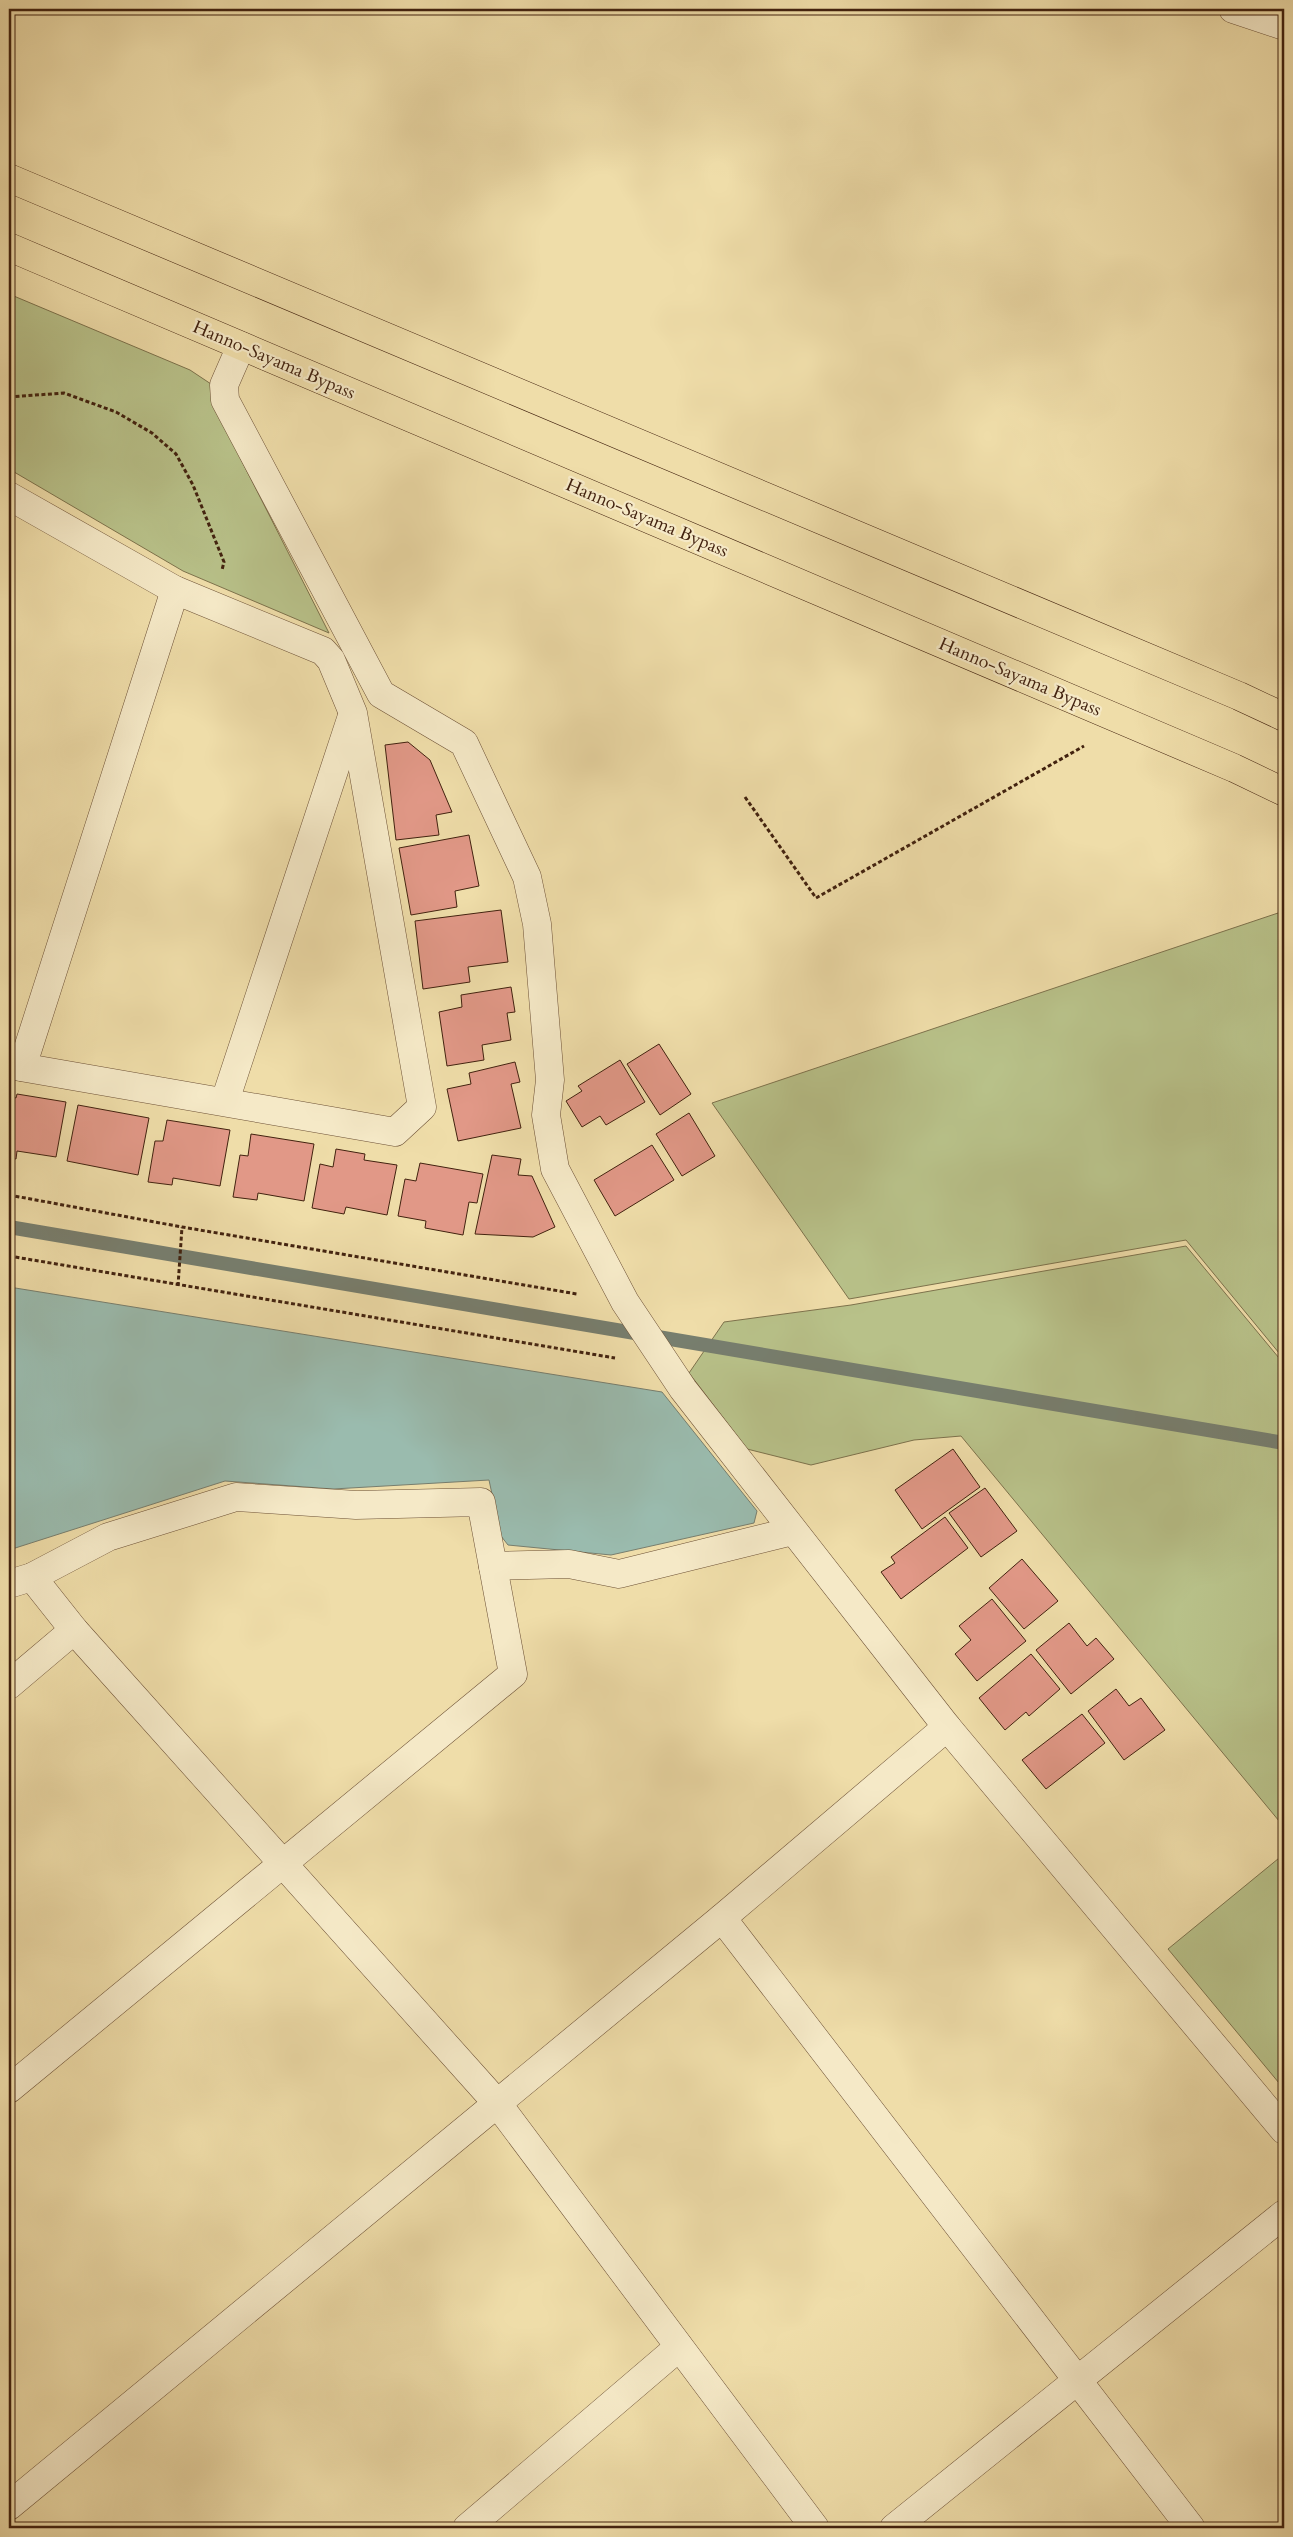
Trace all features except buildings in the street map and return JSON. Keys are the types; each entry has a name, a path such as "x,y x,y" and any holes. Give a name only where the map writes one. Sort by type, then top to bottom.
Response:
{"highway":[{"path":"9,178 1239,696 1284,717"},
{"name":"Hanno-Sayama Bypass","path":"9,247 1126,722 1284,792"}],"street":[{"path":"1233,9 1284,26"},
{"path":"241,346 224,385 225,400 381,694 464,743 527,877 537,924 550,1080 546,1115 555,1169 628,1307 668,1367 793,1531 947,1727 1284,2130"},
{"path":"9,496 175,590 323,651 331,660 354,712 422,1107 394,1132 16,1066 175,590"},
{"path":"225,1101 354,712"},
{"path":"9,2089 283,1863 513,1674 481,1502 356,1505 236,1497 108,1537 20,1580 74,1630 283,1863 497,2103 815,2528"},
{"path":"493,1566 569,1564 620,1574 793,1531"},
{"path":"9,1685 74,1630"},
{"path":"9,2506 722,1918 947,1727"},
{"path":"722,1918 1191,2528"},
{"path":"894,2528 1284,2214"},
{"path":"467,2528 679,2347"}],"path":[{"path":"9,397 64,393 116,412 152,433 176,454 193,485 224,562 219,580 208,602"},
{"path":"745,797 816,898 1126,722"},
{"path":"9,1195 182,1229 628,1307"},
{"path":"179,1284 182,1229"},
{"path":"9,1256 668,1367"}],"green space":[{"path":"9,294 190,370 211,384 219,416 329,633 183,571 9,469"},
{"path":"1284,911 1284,1359 1186,1240 849,1299 712,1103"},
{"path":"1186,1246 1284,1364 1284,1827 961,1436 914,1440 811,1465 747,1449 689,1373 724,1322 851,1305"},
{"path":"1284,1854 1284,2089 1168,1949"}],"shaded area":[{"path":"9,1287 662,1392 757,1511 754,1523 611,1555 508,1545 501,1536 489,1480 333,1489 225,1481 9,1550"}],"waterway":[{"path":"9,1227 1284,1443"}]}
